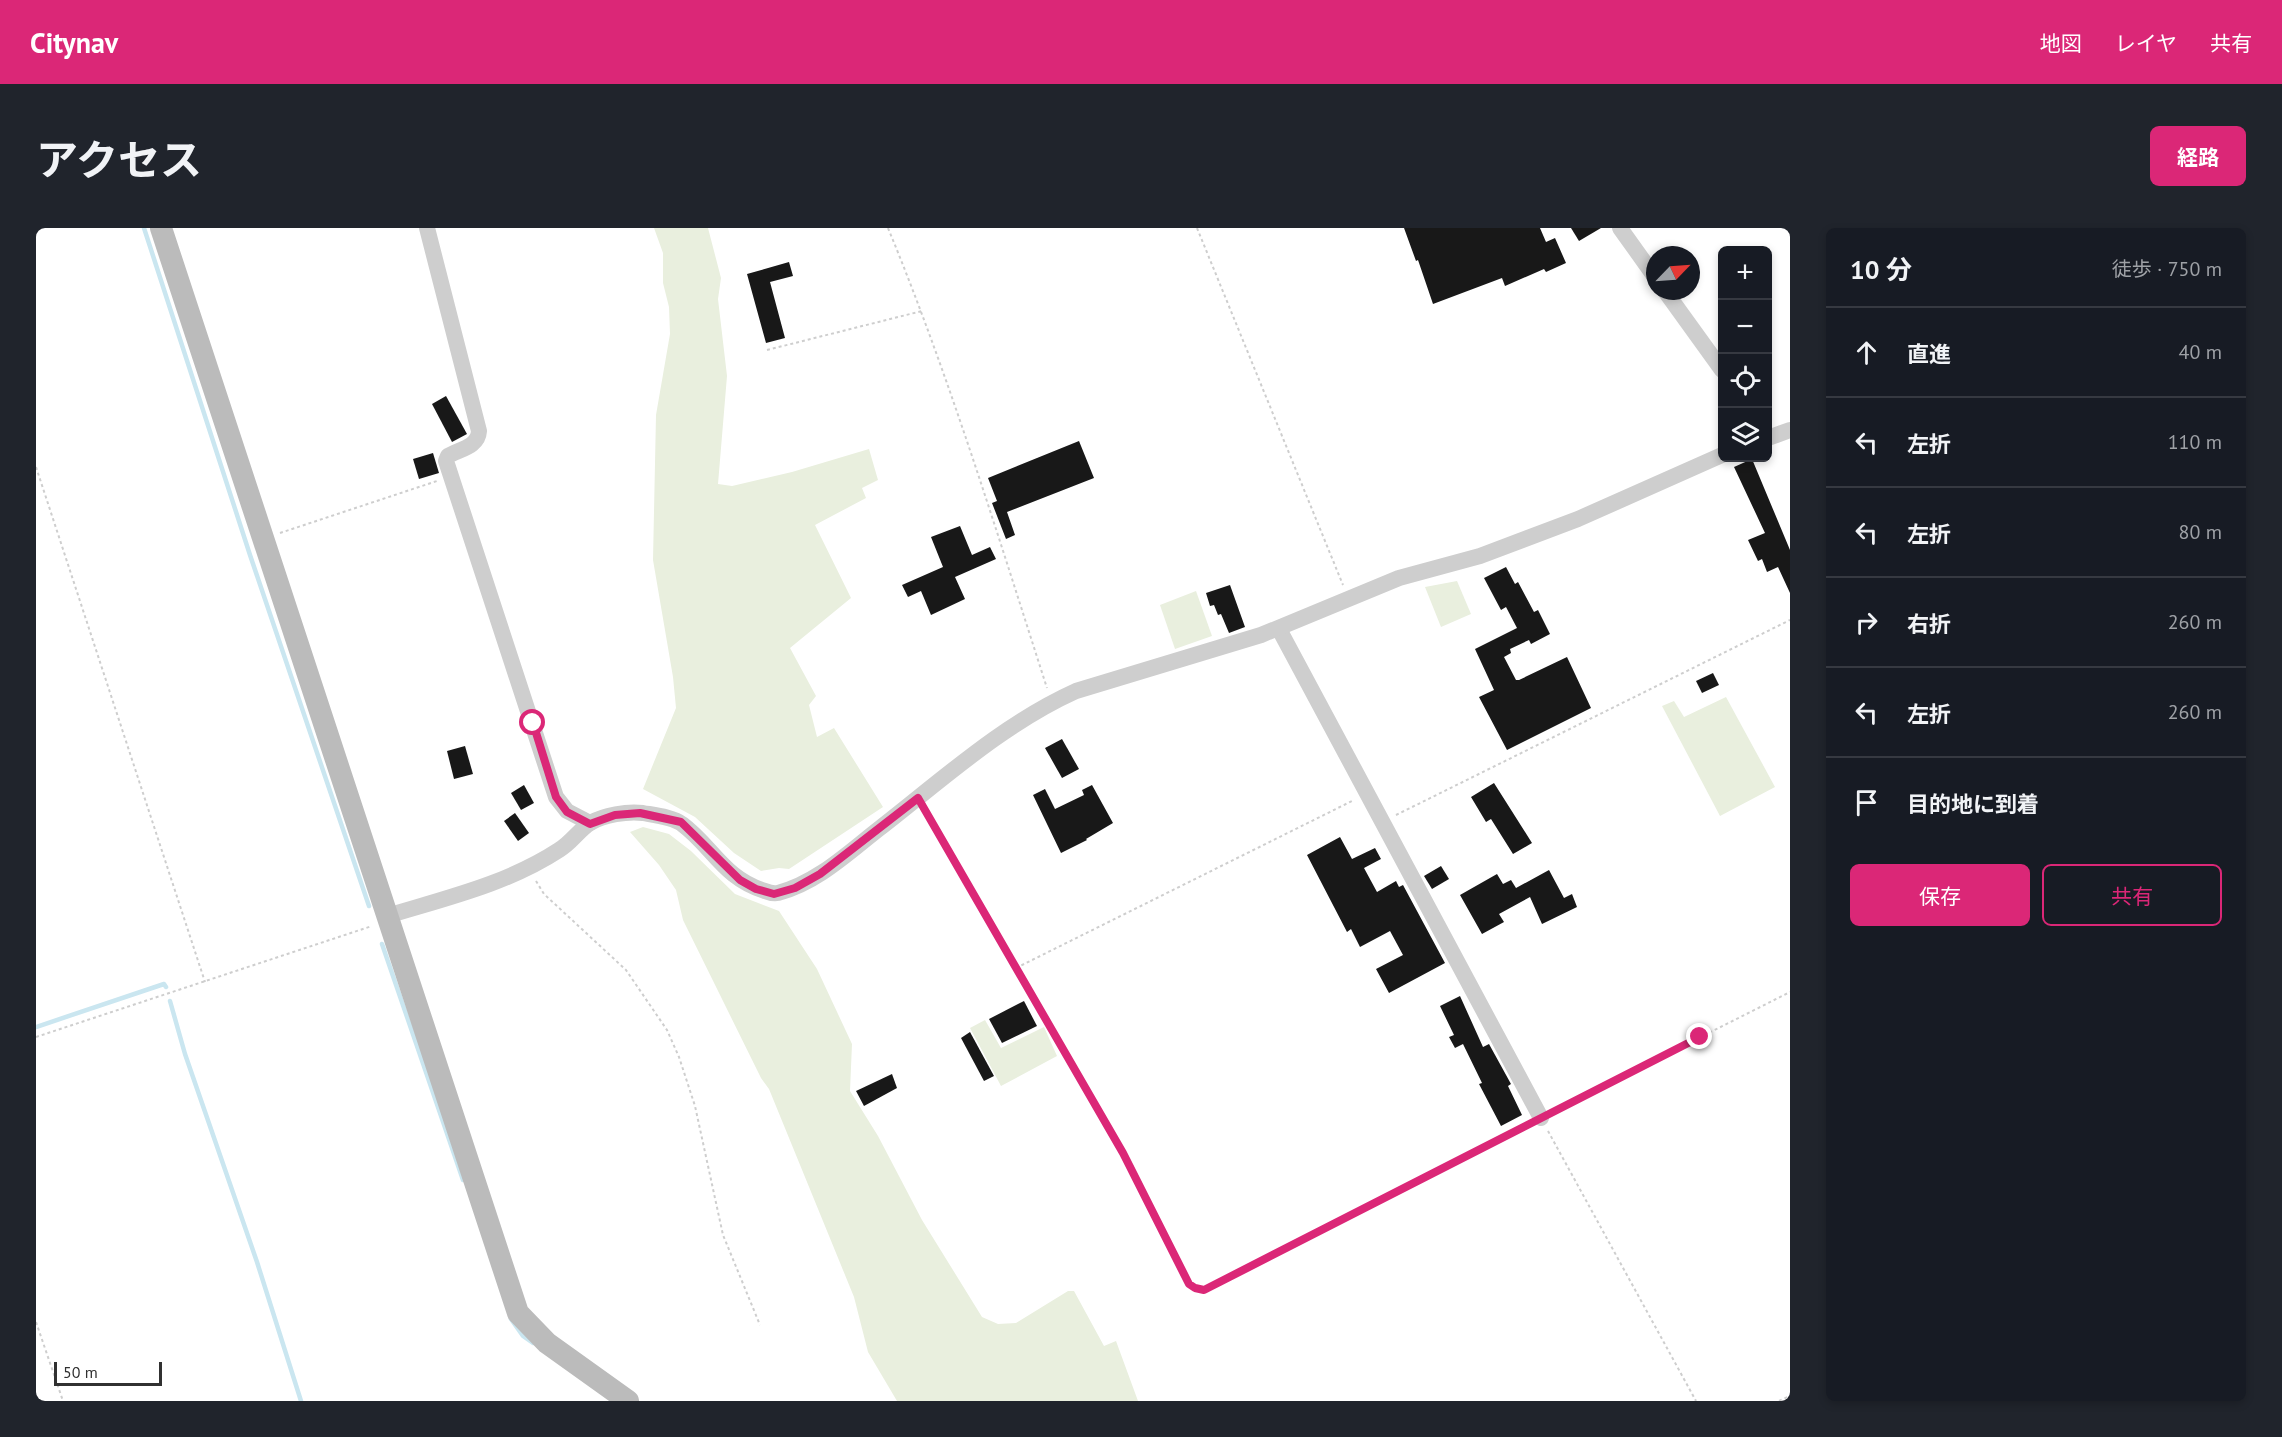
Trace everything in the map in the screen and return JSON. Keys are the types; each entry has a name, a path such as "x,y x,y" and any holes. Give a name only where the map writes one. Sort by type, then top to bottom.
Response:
{"street":[{"path":"161,228 518,1313 547,1343 628,1401"},
{"path":"427,228 479,431 479,438 474,444 448,456 446,461 556,797 567,812 590,824"},
{"path":"1620,228 1646,264"},
{"path":"1671,300 1718,364"},
{"path":"1772,435 1790,430"},
{"path":"388,919 506,879 528,869 561,849 590,824 615,815 640,813 681,822 740,880 756,889 774,894 795,888 820,874 1007,729 1051,702 1076,691 1279,628 1399,578 1480,555 1578,519 1718,457"},
{"path":"1279,628 1541,1118"}],"path":[{"path":"888,228 922,311 960,418 1051,702"},
{"path":"1197,228 1349,599"},
{"path":"767,350 922,311"},
{"path":"36,467 205,982"},
{"path":"263,538 451,476"},
{"path":"1382,822 1790,620"},
{"path":"1016,968 1367,794"},
{"path":"918,798 1123,1153 1189,1284 1195,1288 1204,1290 1790,993"},
{"path":"528,869 544,894 626,970 667,1030 679,1057 695,1106 723,1235 760,1325"},
{"path":"36,1037 388,919"},
{"path":"1541,1118 1695,1401"},
{"path":"36,1322 63,1401"},
{"path":"1779,1401 1790,1396"}],"green space":[{"path":"654,228 708,228 721,278 718,299 727,376 718,484 732,486 792,472 869,449 878,480 862,488 866,498 815,525 851,598 790,648 816,696 809,705 817,737 834,728 883,807 789,869 761,871 734,853 695,817 643,789 676,708 653,560 656,415 670,334 669,307 663,283 663,253"},
{"path":"1457,581 1471,614 1441,627 1425,587"},
{"path":"1196,591 1212,636 1175,649 1160,605"},
{"path":"1726,697 1775,787 1720,816 1662,706 1674,701 1684,717"},
{"path":"643,827 669,834 691,851 735,894 779,911 817,969 852,1044 850,1091 878,1136 922,1220 982,1317 998,1324 1016,1323 1068,1291 1074,1291 1104,1346 1116,1341 1138,1401 897,1401 868,1352 854,1297 769,1089 761,1078 683,920 676,890 659,865 630,832"},
{"path":"985,1020 1001,1048 1044,1027 1057,1056 1001,1086 970,1028"}],"building":[{"path":"1404,228 1540,228 1546,242 1555,238 1566,263 1546,272 1544,269 1505,286 1502,278 1433,304"},
{"path":"1571,228 1601,228 1579,241"},
{"path":"789,262 793,276 770,282 785,338 766,343 747,274"},
{"path":"446,396 467,434 452,442 432,404"},
{"path":"1079,441 1094,478 1007,512 1015,535 1006,539 992,503 997,501 988,478"},
{"path":"433,453 439,473 419,479 413,459"},
{"path":"1745,462 1753,462 1790,550 1790,593 1778,567 1767,572 1762,559 1758,561 1748,540 1765,533 1734,467"},
{"path":"960,526 972,555 990,547 996,559 955,577 965,599 931,615 921,591 908,597 902,585 943,567 931,537"},
{"path":"1506,567 1515,584 1518,582 1534,612 1538,610 1550,634 1531,644 1529,640 1510,649 1511,653 1504,657 1516,680 1567,657 1591,708 1507,750 1479,697 1494,690 1475,649 1517,628 1506,607 1501,610 1484,578"},
{"path":"1230,585 1245,627 1229,633 1221,614 1218,615 1214,605 1210,606 1206,593"},
{"path":"1713,673 1719,685 1702,693 1696,681"},
{"path":"1062,739 1079,769 1062,778 1045,748"},
{"path":"465,746 473,774 454,779 447,751"},
{"path":"1494,783 1532,843 1513,854 1491,819 1486,822 1471,797"},
{"path":"524,785 534,803 521,810 511,793"},
{"path":"1092,785 1113,823 1061,853 1033,795 1045,789 1055,809 1084,795 1082,790"},
{"path":"515,813 529,833 518,841 504,821"},
{"path":"1340,837 1352,859 1375,848 1381,859 1364,868 1377,892 1396,881 1399,887 1403,885 1445,963 1389,993 1376,969 1403,955 1390,931 1360,947 1351,929 1347,932 1307,855"},
{"path":"1441,866 1449,879 1432,889 1424,876"},
{"path":"1549,870 1564,898 1572,894 1577,907 1542,924 1530,897 1499,914 1504,922 1482,934 1460,895 1497,874 1503,884 1511,880 1516,888"},
{"path":"1460,996 1483,1047 1489,1044 1511,1084 1508,1086 1522,1115 1501,1126 1479,1084 1482,1083 1463,1044 1455,1048 1449,1037 1454,1035 1440,1006"},
{"path":"1024,1001 1037,1026 1002,1043 989,1019"},
{"path":"970,1032 994,1076 984,1081 961,1038"},
{"path":"892,1074 897,1088 864,1106 856,1091"}],"waterway":[{"path":"144,228 250,555 369,906"},
{"path":"382,944 463,1180"},
{"path":"36,1027 164,984 166,987"},
{"path":"170,1001 185,1054 257,1262 301,1401"},
{"path":"511,1319 523,1336 533,1343"}],"route":[{"path":"533,723 556,797 567,812 590,824 615,815 640,813 681,822 740,880 756,889 774,894 795,888 820,874 918,798 1123,1153 1189,1284 1195,1288 1204,1290 1700,1037"}]}
